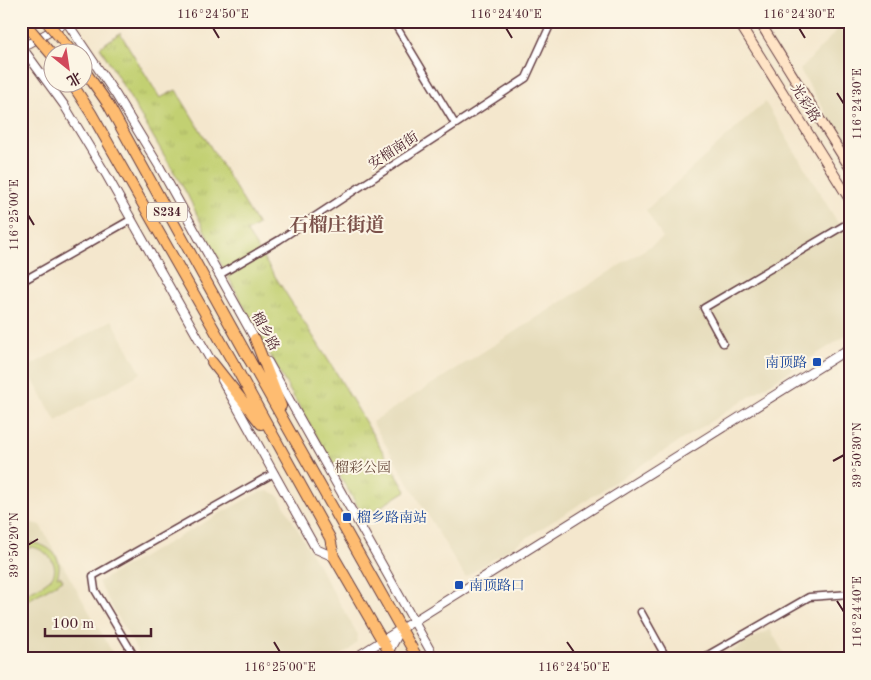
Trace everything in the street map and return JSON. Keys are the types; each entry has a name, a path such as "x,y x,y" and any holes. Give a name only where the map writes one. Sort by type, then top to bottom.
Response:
{"main road":[{"path":"24,21 42,43"},
{"path":"46,21 64,42"},
{"name":"光彩路","path":"738,21 850,200"},
{"name":"光彩路","path":"759,21 850,168"},
{"name":"榴乡路","path":"92,81 108,104 418,659"},
{"name":"S234","path":"77,92 280,447"},
{"path":"255,339 293,437"},
{"path":"212,362 280,447 330,538 334,558 391,655"}],"street":[{"path":"393,21 455,124"},
{"name":"安榴南街","path":"219,275 279,240 526,78 552,21"},
{"path":"68,22 22,47 64,105 132,219 316,549 334,558"},
{"name":"榴乡路","path":"68,22 116,95 159,166 435,659"},
{"path":"21,282 132,219"},
{"path":"723,342 704,308 850,222"},
{"path":"353,659 850,348"},
{"path":"136,659 95,590 93,576 274,473"},
{"path":"701,659 809,597 850,594"},
{"path":"640,612 667,659"},
{"path":"373,648 379,659 391,655 401,630"}],"shaded area":[{"path":"839,28 850,43 850,152 800,70"},
{"path":"765,102 850,243 850,333 465,577 372,422 663,238 646,210"},
{"path":"112,320 141,373 56,421 26,368"},
{"path":"269,491 278,495 358,635 356,643 349,650 334,659 142,659 98,582 259,492"},
{"path":"25,521 40,525 116,659 21,659 21,523"},
{"path":"770,629 787,659 718,659"}],"green space":[{"name":"榴彩公园","path":"120,33 160,98 176,90 258,225 247,232 337,374 406,491 364,517 282,377 219,260 187,194 100,47"},
{"path":"31,543 44,546 54,553 59,564 57,577 60,576 63,580 21,604 21,596 49,580 55,570 51,559 37,548 31,547 21,553 21,547"}],"place":[{"name":"南顶路","path":"817,362"},
{"name":"榴乡路南站","path":"347,517"},
{"name":"南顶路口","path":"459,585"}],"district":[{"name":"石榴庄街道","path":"337,224"}]}
